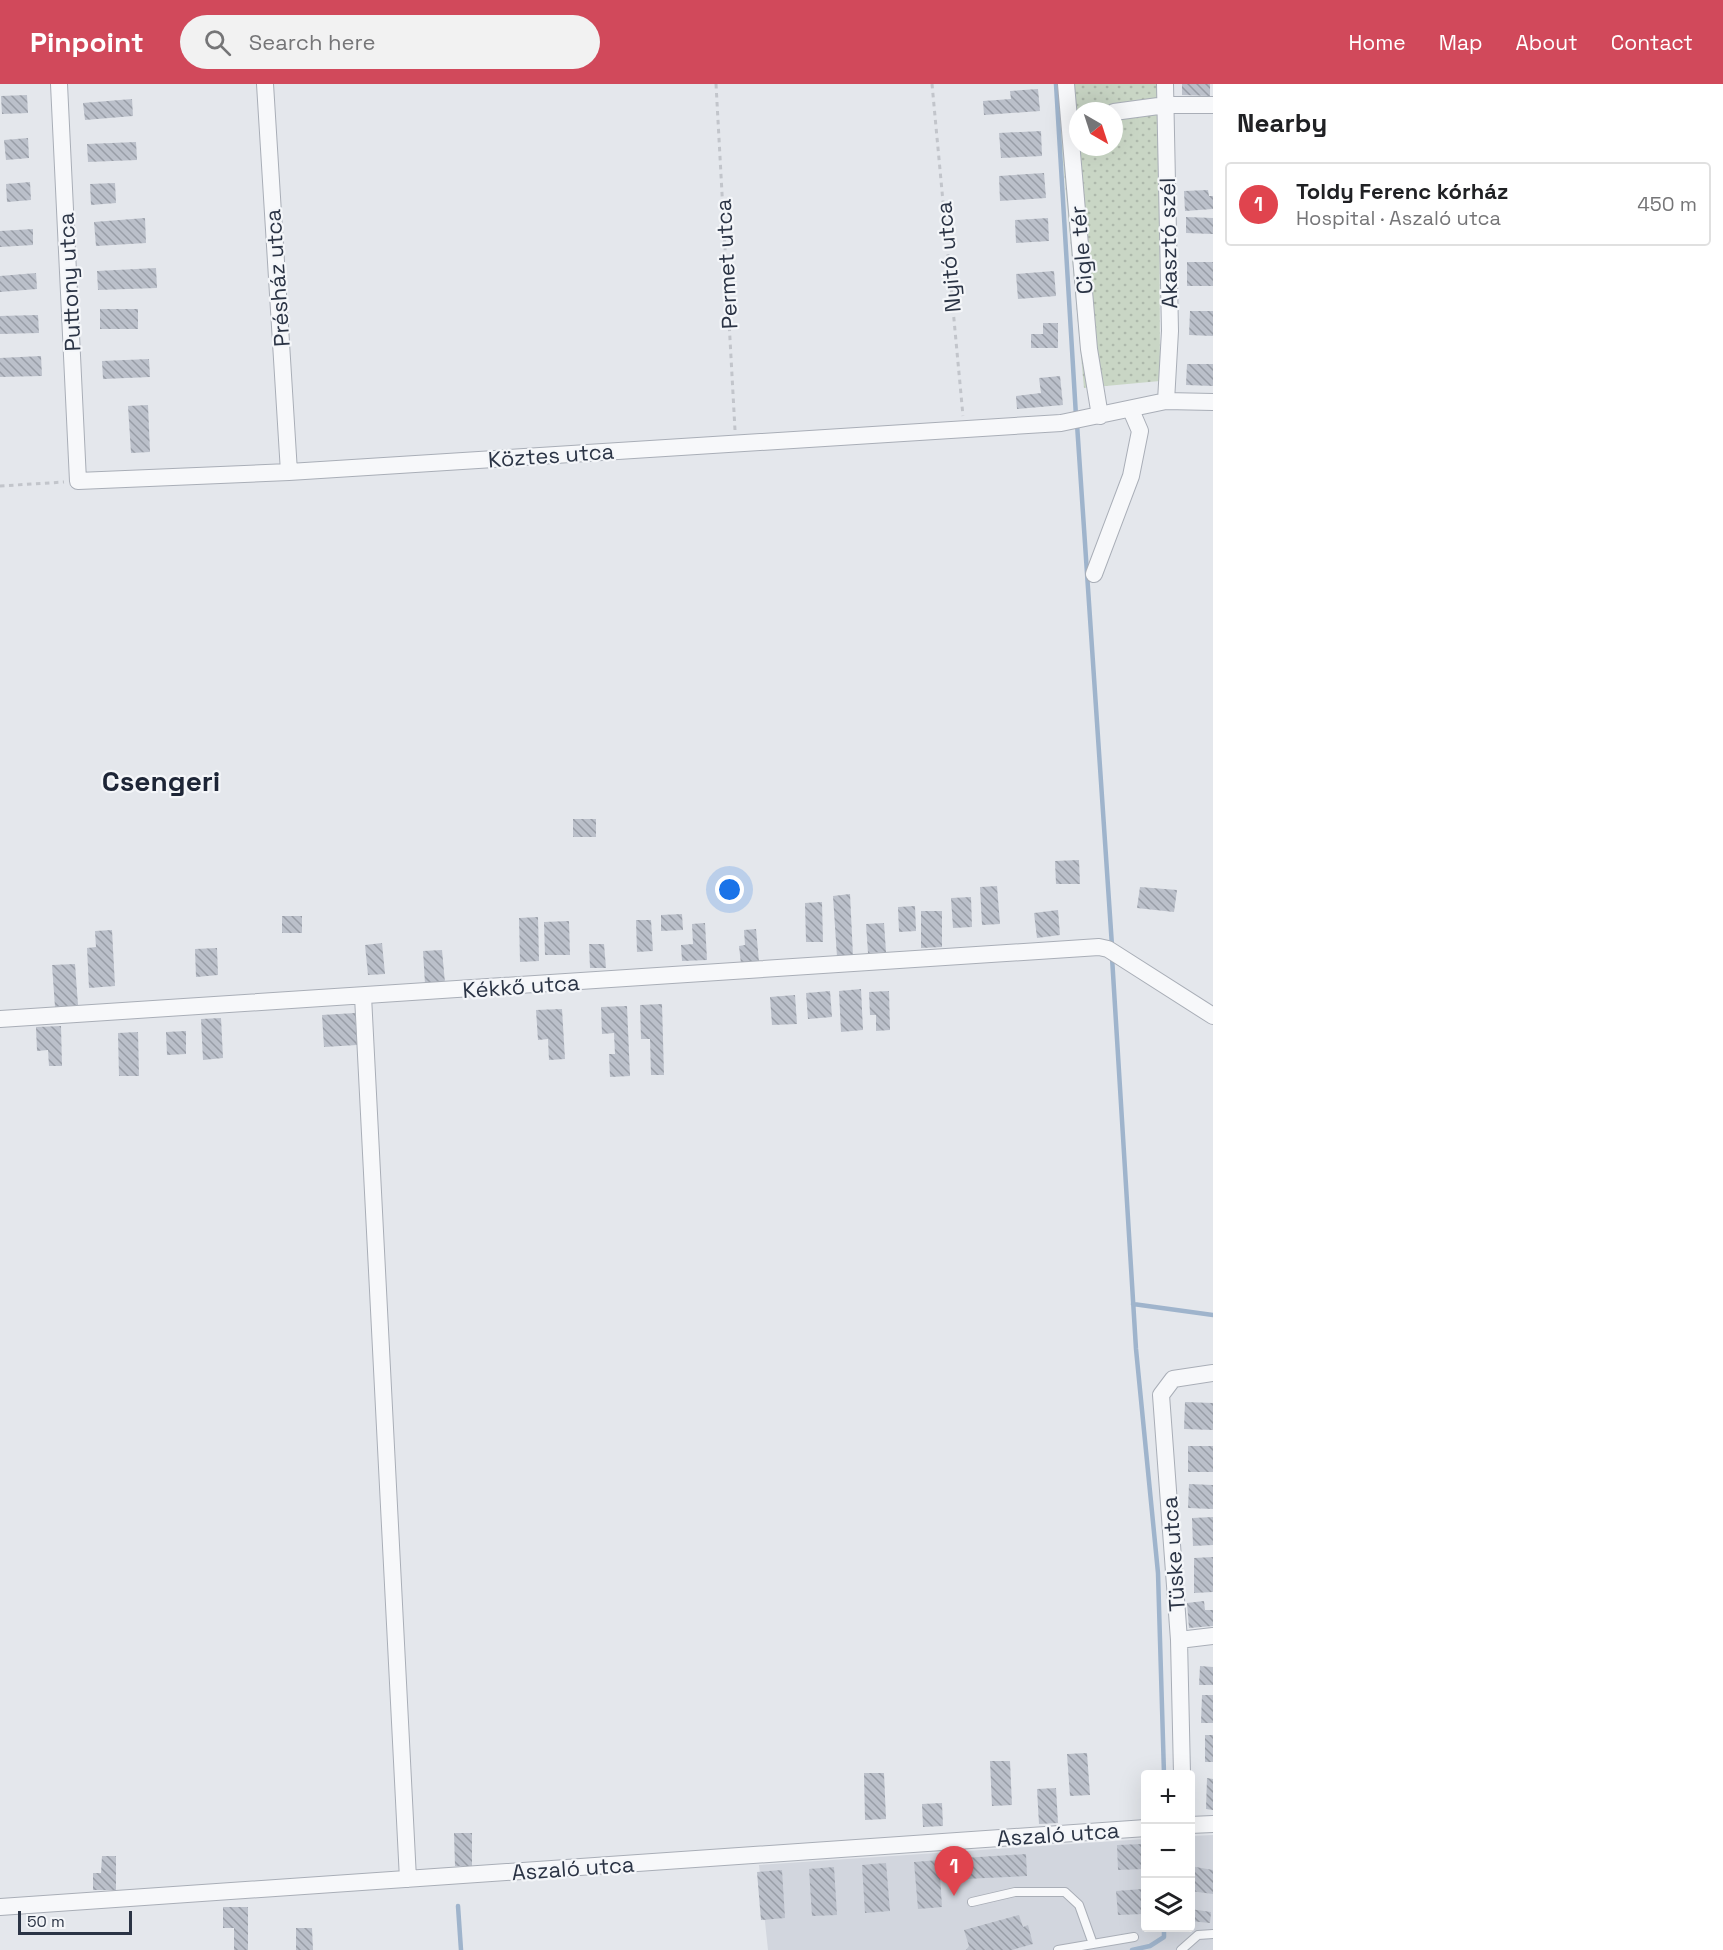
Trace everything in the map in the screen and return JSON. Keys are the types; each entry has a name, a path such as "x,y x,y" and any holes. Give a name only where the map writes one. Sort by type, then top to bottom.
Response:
{"street":[{"name":"Puttony utca","path":"59,84 78,481"},
{"name":"Présház utca","path":"266,84 290,472"},
{"name":"Cigle tér","path":"1066,84 1070,102"},
{"name":"Akasztó szél","path":"1165,84 1170,331 1166,401"},
{"path":"1123,111 1166,105 1213,105"},
{"name":"Cigle tér","path":"1076,156 1089,349 1100,416"},
{"name":"Köztes utca","path":"78,481 290,472 964,429 1076,420 1166,401 1213,402"},
{"path":"1094,574 1131,476 1140,431 1131,410"},
{"name":"Kékkő utca","path":"0,1019 1099,947 1113,953 1213,1016"},
{"path":"363,996 408,1879"},
{"name":"Tüske utca","path":"1182,1770 1179,1640 1161,1395 1173,1379 1213,1373"},
{"path":"1179,1640 1213,1636"},
{"path":"1195,1825 1213,1824"},
{"name":"Aszaló utca","path":"0,1907 1141,1828"}],"lane":[{"path":"972,1902 1015,1892 1065,1892 1079,1905 1093,1944"},
{"path":"1181,1950 1198,1935 1213,1934"},
{"path":"1058,1950 1134,1937"}],"path":[{"name":"Permet utca","path":"716,84 735,444"},
{"name":"Nyitó utca","path":"932,84 964,429"},
{"path":"0,486 78,481"}],"shaded area":[{"path":"1213,1835 1213,1950 768,1950 759,1865 1141,1839 1141,1932 1195,1932 1195,1836"}],"green space":[{"path":"1056,84 1159,84 1160,381 1084,388"}],"building":[{"path":"1182,84 1210,84 1210,96 1182,95"},
{"path":"1038,89 1040,111 984,115 983,101 1011,99 1010,91"},
{"path":"27,95 28,113 2,114 1,96"},
{"path":"132,99 133,116 85,120 83,103"},
{"path":"1041,131 1042,156 1001,158 999,133"},
{"path":"28,138 29,158 6,160 4,140"},
{"path":"136,142 137,160 88,162 87,144"},
{"path":"1044,173 1046,198 1000,201 999,176"},
{"path":"30,182 31,200 7,202 6,184"},
{"path":"115,183 116,203 91,205 90,184"},
{"path":"1208,190 1209,196 1213,196 1213,209 1185,211 1184,191"},
{"path":"1186,217 1213,218 1213,234 1186,233"},
{"path":"145,218 146,243 96,246 94,222"},
{"path":"1048,218 1049,241 1016,243 1015,220"},
{"path":"33,229 33,245 0,247 0,231"},
{"path":"1187,262 1213,262 1213,286 1187,286"},
{"path":"156,268 157,288 98,290 97,271"},
{"path":"1054,271 1056,296 1018,299 1016,274"},
{"path":"36,273 37,289 0,292 0,276"},
{"path":"100,309 138,309 138,329 100,329"},
{"path":"1190,311 1213,311 1213,336 1189,335"},
{"path":"38,315 39,333 0,334 0,316"},
{"path":"1043,323 1058,323 1058,348 1031,348 1031,334 1043,334"},
{"path":"41,356 42,376 0,377 0,358"},
{"path":"149,359 150,377 103,379 102,361"},
{"path":"1187,364 1213,364 1213,386 1186,385"},
{"path":"1060,376 1063,405 1017,409 1016,396 1041,393 1039,378"},
{"path":"148,405 150,452 131,453 128,406"},
{"path":"573,819 596,819 596,837 573,837"},
{"path":"1079,860 1080,884 1056,884 1055,861"},
{"path":"997,886 1000,924 982,925 980,887"},
{"path":"1140,887 1177,890 1174,912 1137,908"},
{"path":"850,894 853,956 837,957 833,896"},
{"path":"971,897 972,927 953,928 951,898"},
{"path":"822,902 823,942 806,942 805,903"},
{"path":"915,906 916,931 899,932 898,907"},
{"path":"1058,910 1060,935 1037,938 1034,913"},
{"path":"921,911 942,911 942,947 921,948"},
{"path":"682,914 683,930 661,931 661,915"},
{"path":"282,916 302,916 302,933 282,933"},
{"path":"538,917 539,961 520,962 519,918"},
{"path":"636,920 651,920 653,951 637,952"},
{"path":"569,921 570,955 545,955 544,922"},
{"path":"705,923 707,960 682,961 681,945 693,944 692,924"},
{"path":"884,923 886,952 868,953 866,924"},
{"path":"756,929 759,962 741,964 739,946 745,945 744,930"},
{"path":"112,930 115,986 89,988 87,948 96,947 95,931"},
{"path":"382,943 385,974 368,975 365,945"},
{"path":"589,944 604,944 606,968 590,968"},
{"path":"217,948 218,975 196,977 195,949"},
{"path":"442,950 445,983 425,984 423,951"},
{"path":"75,964 78,1005 55,1007 52,965"},
{"path":"861,989 863,1030 841,1032 839,991"},
{"path":"830,991 832,1017 808,1019 806,993"},
{"path":"889,991 890,1030 876,1031 876,1015 870,1015 869,992"},
{"path":"795,995 797,1024 772,1025 770,997"},
{"path":"662,1004 664,1075 651,1075 650,1039 641,1039 640,1005"},
{"path":"627,1006 630,1076 610,1077 609,1054 615,1054 614,1033 602,1034 601,1007"},
{"path":"562,1009 565,1059 549,1060 548,1039 538,1040 536,1010"},
{"path":"355,1013 357,1045 324,1047 322,1015"},
{"path":"221,1018 223,1058 203,1060 201,1019"},
{"path":"61,1026 62,1066 49,1066 48,1050 37,1051 36,1027"},
{"path":"186,1031 186,1054 167,1055 166,1032"},
{"path":"138,1032 139,1076 119,1076 118,1033"},
{"path":"1185,1402 1213,1403 1213,1430 1184,1429"},
{"path":"1188,1446 1213,1446 1213,1472 1188,1472"},
{"path":"1189,1484 1213,1485 1213,1509 1188,1508"},
{"path":"1213,1517 1213,1545 1193,1546 1192,1518"},
{"path":"1213,1557 1213,1592 1194,1593 1194,1558"},
{"path":"1204,1601 1205,1610 1213,1610 1213,1626 1189,1628 1187,1603"},
{"path":"1200,1666 1213,1667 1213,1685 1199,1685"},
{"path":"1202,1695 1213,1695 1213,1723 1201,1723"},
{"path":"1205,1735 1213,1735 1213,1762 1205,1762"},
{"path":"1087,1753 1090,1795 1070,1796 1067,1754"},
{"path":"990,1761 1010,1761 1012,1805 992,1806"},
{"path":"864,1773 884,1773 886,1819 865,1820"},
{"path":"1207,1778 1213,1779 1213,1810 1206,1809"},
{"path":"1056,1788 1058,1823 1039,1824 1037,1789"},
{"path":"942,1803 943,1826 923,1827 922,1804"},
{"path":"454,1833 472,1833 472,1866 455,1866"},
{"path":"1141,1844 1141,1869 1118,1870 1117,1845"},
{"path":"1026,1854 1027,1876 965,1879 963,1858"},
{"path":"102,1856 116,1856 116,1890 93,1890 93,1873 101,1873"},
{"path":"939,1860 942,1907 918,1909 914,1862"},
{"path":"886,1863 890,1911 865,1913 862,1865"},
{"path":"834,1867 837,1915 812,1916 809,1869"},
{"path":"1195,1867 1213,1870 1213,1894 1195,1892"},
{"path":"782,1870 785,1918 761,1920 757,1872"},
{"path":"1141,1889 1141,1914 1118,1915 1116,1891"},
{"path":"223,1907 248,1907 248,1950 234,1950 234,1928 223,1928"},
{"path":"1195,1910 1211,1912 1210,1923 1195,1922"},
{"path":"1019,1915 1023,1927 1028,1925 1033,1944 1012,1950 966,1950 969,1946 964,1930"},
{"path":"296,1928 312,1928 313,1950 296,1950"}],"waterway":[{"path":"1056,84 1076,416"},
{"path":"1077,424 1112,946"},
{"path":"1112,957 1136,1349 1158,1573 1164,1770"},
{"path":"1133,1304 1213,1315"},
{"path":"458,1906 461,1950"},
{"path":"1132,1950 1150,1946 1164,1937 1164,1932"}],"place":[{"name":"Toldy Ferenc kórház","path":"954,1896"}],"district":[{"name":"Csengeri","path":"161,781"}]}
